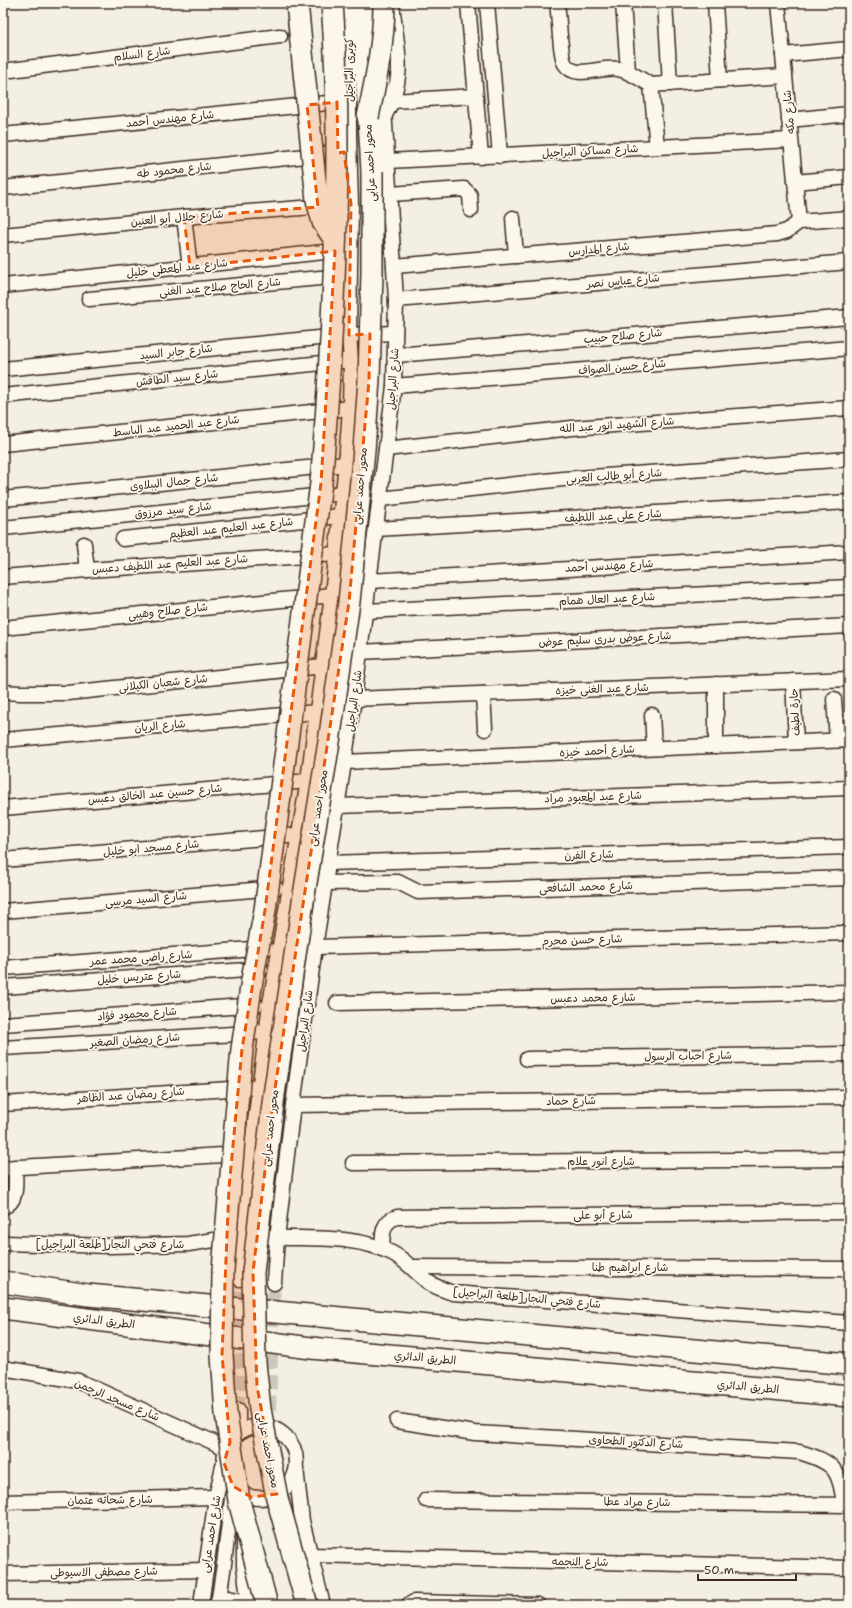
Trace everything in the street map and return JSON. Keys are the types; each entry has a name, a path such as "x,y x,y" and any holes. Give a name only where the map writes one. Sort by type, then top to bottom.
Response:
{"highway":[{"path":"297,3 317,200 323,222 343,245"},
{"path":"255,1604 226,1414 222,1355 223,1270 242,1049 252,980 265,910 321,483 343,245 332,3"},
{"name":"محور احمد عرابى","path":"307,1605 277,1498 260,1409 255,1364 253,1272 274,1095 329,742 349,602 355,543 369,380 372,274 372,171 376,116 362,3"},
{"path":"376,116 377,76 382,41 384,3"},
{"path":"3,1282 88,1295 849,1364"},
{"name":"الطريق الدائري","path":"3,1308 311,1348 849,1396"}],"street":[{"path":"240,1279 251,1154 270,1004 300,835 332,595 346,464 350,408 350,275 343,245 351,204 350,187 344,152 325,3"},
{"name":"كوبرى البراجيل","path":"349,3 350,187"},
{"path":"376,116 377,3"},
{"path":"376,116 393,101 398,85 399,63 392,3"},
{"path":"468,3 481,157"},
{"path":"487,3 500,156"},
{"path":"557,3 563,59 569,69 580,72 616,68 628,71 651,85 785,76"},
{"path":"623,3 628,71"},
{"path":"665,3 670,84"},
{"path":"715,3 720,80"},
{"name":"شارع مكه","path":"778,3 799,222"},
{"name":"شارع السلام","path":"3,71 280,36"},
{"path":"783,55 849,49"},
{"path":"651,85 657,147"},
{"path":"393,101 476,96"},
{"name":"شارع مهندس أحمد","path":"3,135 338,102"},
{"path":"789,120 849,114"},
{"name":"شارع البراجيل","path":"274,1283 277,1238 293,1105 315,947 354,699 394,386 396,355 396,300 388,161 376,116"},
{"name":"شارع مساكن البراجيل","path":"388,161 791,140"},
{"name":"شارع محمود طه","path":"3,188 344,152"},
{"path":"795,182 849,177"},
{"path":"390,194 464,188 470,195 471,210"},
{"name":"شارع جلال أبو العنين","path":"3,235 184,217 351,204"},
{"path":"184,217 190,267"},
{"path":"513,218 516,256"},
{"path":"799,222 849,218"},
{"name":"شارع المدارس","path":"394,266 777,234 787,231 799,222"},
{"name":"شارع عبد المعطى خليل","path":"3,286 190,267 343,245"},
{"name":"شارع عباس نصر","path":"396,300 849,262"},
{"name":"شارع الحاج صلاح عبد الغنى","path":"89,299 350,275"},
{"name":"شارع صلاح حبيب","path":"396,355 849,317"},
{"name":"شارع جابر السيد","path":"3,369 349,335 395,333"},
{"name":"شارع حسن الصواف","path":"394,386 849,348"},
{"name":"شارع سيد الطافش","path":"3,396 351,360"},
{"name":"شارع عبد الحميد عبد الباسط","path":"3,444 350,408"},
{"name":"شارع الشهيد انور عبد الله","path":"386,449 572,428 849,408"},
{"name":"شارع أبو طالب العربى","path":"343,492 380,495 563,479 849,459"},
{"name":"شارع جمال الببلاوى","path":"3,499 346,464"},
{"name":"شارع سيد مرزوق","path":"3,528 343,492"},
{"name":"شارع على عبد اللطيف","path":"376,529 849,502"},
{"name":"شارع عبد العليم عبد العظيم","path":"123,539 340,516"},
{"path":"84,544 87,570"},
{"name":"شارع مهندس أحمد","path":"370,581 849,552"},
{"name":"شارع عبد العليم عبد اللطيف دعبس","path":"3,577 87,570 337,554"},
{"name":"شارع عبد العال همام","path":"366,611 849,587"},
{"name":"شارع صلاح وهيبى","path":"3,628 332,595"},
{"name":"شارع عوض بدرى سليم عوض","path":"360,652 849,626"},
{"name":"شارع شعبان الكيلانى","path":"3,692 20,694 68,693 323,666"},
{"name":"شارع عبد الغنى خيزه","path":"354,699 849,679"},
{"name":"حارة لطيف","path":"793,681 796,742"},
{"path":"716,684 716,746"},
{"path":"483,694 485,729"},
{"path":"834,699 843,740"},
{"name":"شارع الريان","path":"3,740 317,712"},
{"path":"652,715 654,748"},
{"name":"شارع أحمد خيزه","path":"344,762 843,740"},
{"name":"شارع حسين عبد الخالق دعبس","path":"3,808 308,781"},
{"name":"شارع عبد المعبود مراد","path":"337,806 849,788"},
{"name":"شارع مسجد ابو خليل","path":"3,860 300,835"},
{"name":"شارع الفرن","path":"328,863 849,847"},
{"name":"شارع محمد الشافعى","path":"325,883 398,882 418,892 849,878"},
{"name":"شارع السيد مرسى","path":"3,911 290,887"},
{"name":"شارع حسن محرم","path":"315,947 849,933"},
{"name":"شارع راضى محمد عمر","path":"3,968 279,947"},
{"name":"شارع عتريس خليل","path":"3,987 276,968"},
{"name":"شارع محمد دعبس","path":"337,1003 849,992"},
{"name":"شارع محمود فؤاد","path":"3,1024 270,1004"},
{"name":"شارع رمضان الصغير","path":"3,1048 267,1032"},
{"name":"شارع احباب الرسول","path":"528,1059 849,1054"},
{"name":"شارع رمضان عبد الظاهر","path":"3,1104 260,1086"},
{"name":"شارع حماد","path":"293,1105 849,1097"},
{"path":"3,1207 11,1204 14,1199 9,1167 251,1154"},
{"name":"شارع انور علام","path":"353,1163 849,1159"},
{"name":"شارع أبو على","path":"382,1249 384,1226 390,1220 397,1217 849,1212"},
{"name":"شارع فتحي النجار[طلعة البراجيل]","path":"3,1244 111,1246 188,1244 244,1235 351,1241 382,1249 403,1260 423,1278 436,1287 461,1294 849,1323"},
{"name":"شارع ابراهيم طنا","path":"412,1267 849,1269"},
{"name":"شارع مسجد الرحمن","path":"3,1368 78,1381 226,1448"},
{"path":"238,1410 238,1433"},
{"path":"269,1410 269,1427"},
{"name":"شارع الدكتور الطحاوى","path":"397,1422 475,1433 799,1452 818,1459 835,1470 842,1485 846,1505"},
{"path":"296,1467 290,1483 277,1494 260,1498 251,1498 238,1490 225,1472 224,1464 226,1448 229,1442 238,1433 253,1427 269,1427 283,1435 289,1441 294,1452 296,1467 302,1521 323,1605"},
{"name":"شارع احمد عرابى","path":"201,1605 216,1497 224,1464"},
{"path":"218,1603 228,1598 255,1604 244,1566 238,1490"},
{"name":"شارع احمد عرابى","path":"218,1603 238,1490"},
{"name":"شارع شحاته عتمان","path":"3,1502 216,1497"},
{"name":"شارع مراد عطا","path":"426,1500 846,1505"},
{"name":"شارع النجمه","path":"311,1555 849,1568"},
{"name":"شارع مصطفى الاسيوطى","path":"3,1574 206,1570"},
{"path":"408,1605 414,1602 538,1605"}],"highlighted area":[{"path":"337,102 338,153 344,152 351,204 349,335 370,334 369,380 349,602 274,1095 253,1272 257,1386 277,1494 251,1497 233,1486 224,1463 230,1442 222,1355 229,1188 242,1049 265,910 321,483 335,251 190,267 184,217 318,207 307,105"}],"tunnel":[{"path":"238,1410 240,1279"},
{"path":"269,1410 274,1283"}]}
